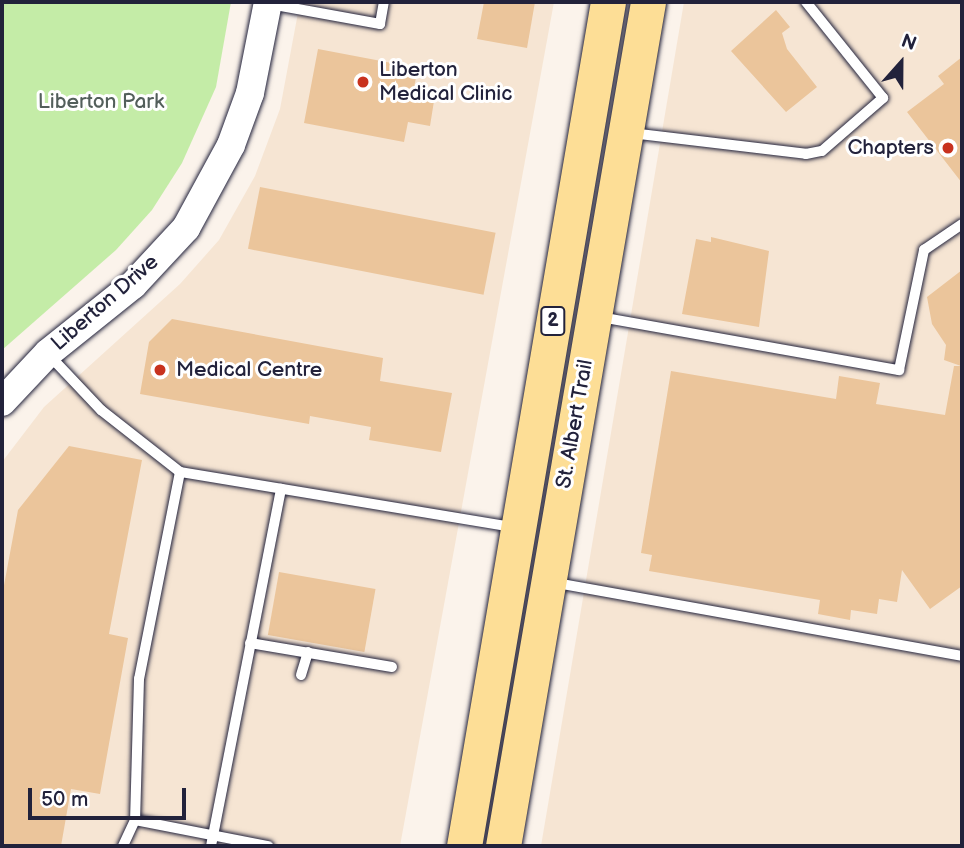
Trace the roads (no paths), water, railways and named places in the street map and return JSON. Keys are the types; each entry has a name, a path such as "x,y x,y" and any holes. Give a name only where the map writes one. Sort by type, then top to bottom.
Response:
{"main road":[{"name":"St. Albert Trail","path":"503,846 593,316 610,109 608,2"},
{"name":"St. Albert Trail","path":"464,846 518,528 610,109 648,2"}],"street":[{"name":"Liberton Drive","path":"2,402 48,353 133,285 186,228 226,156 250,93 268,3"}],"lane":[{"path":"268,3 380,24 384,2"},
{"path":"610,109 806,154 822,151 883,98 806,2"},
{"path":"593,316 900,370 925,250 962,224"},
{"path":"48,353 101,410 180,472 518,528"},
{"path":"123,846 135,820 139,679 180,472"},
{"path":"211,846 281,489"},
{"path":"549,582 962,656"},
{"path":"250,643 392,667"},
{"path":"301,675 308,652"},
{"path":"135,820 268,846"}],"place":[{"name":"Liberton Medical Clinic","path":"363,82"},
{"name":"Chapters","path":"948,148"},
{"name":"Medical Centre","path":"160,370"}],"park label":[{"name":"Liberton Park","path":"101,102"}]}
